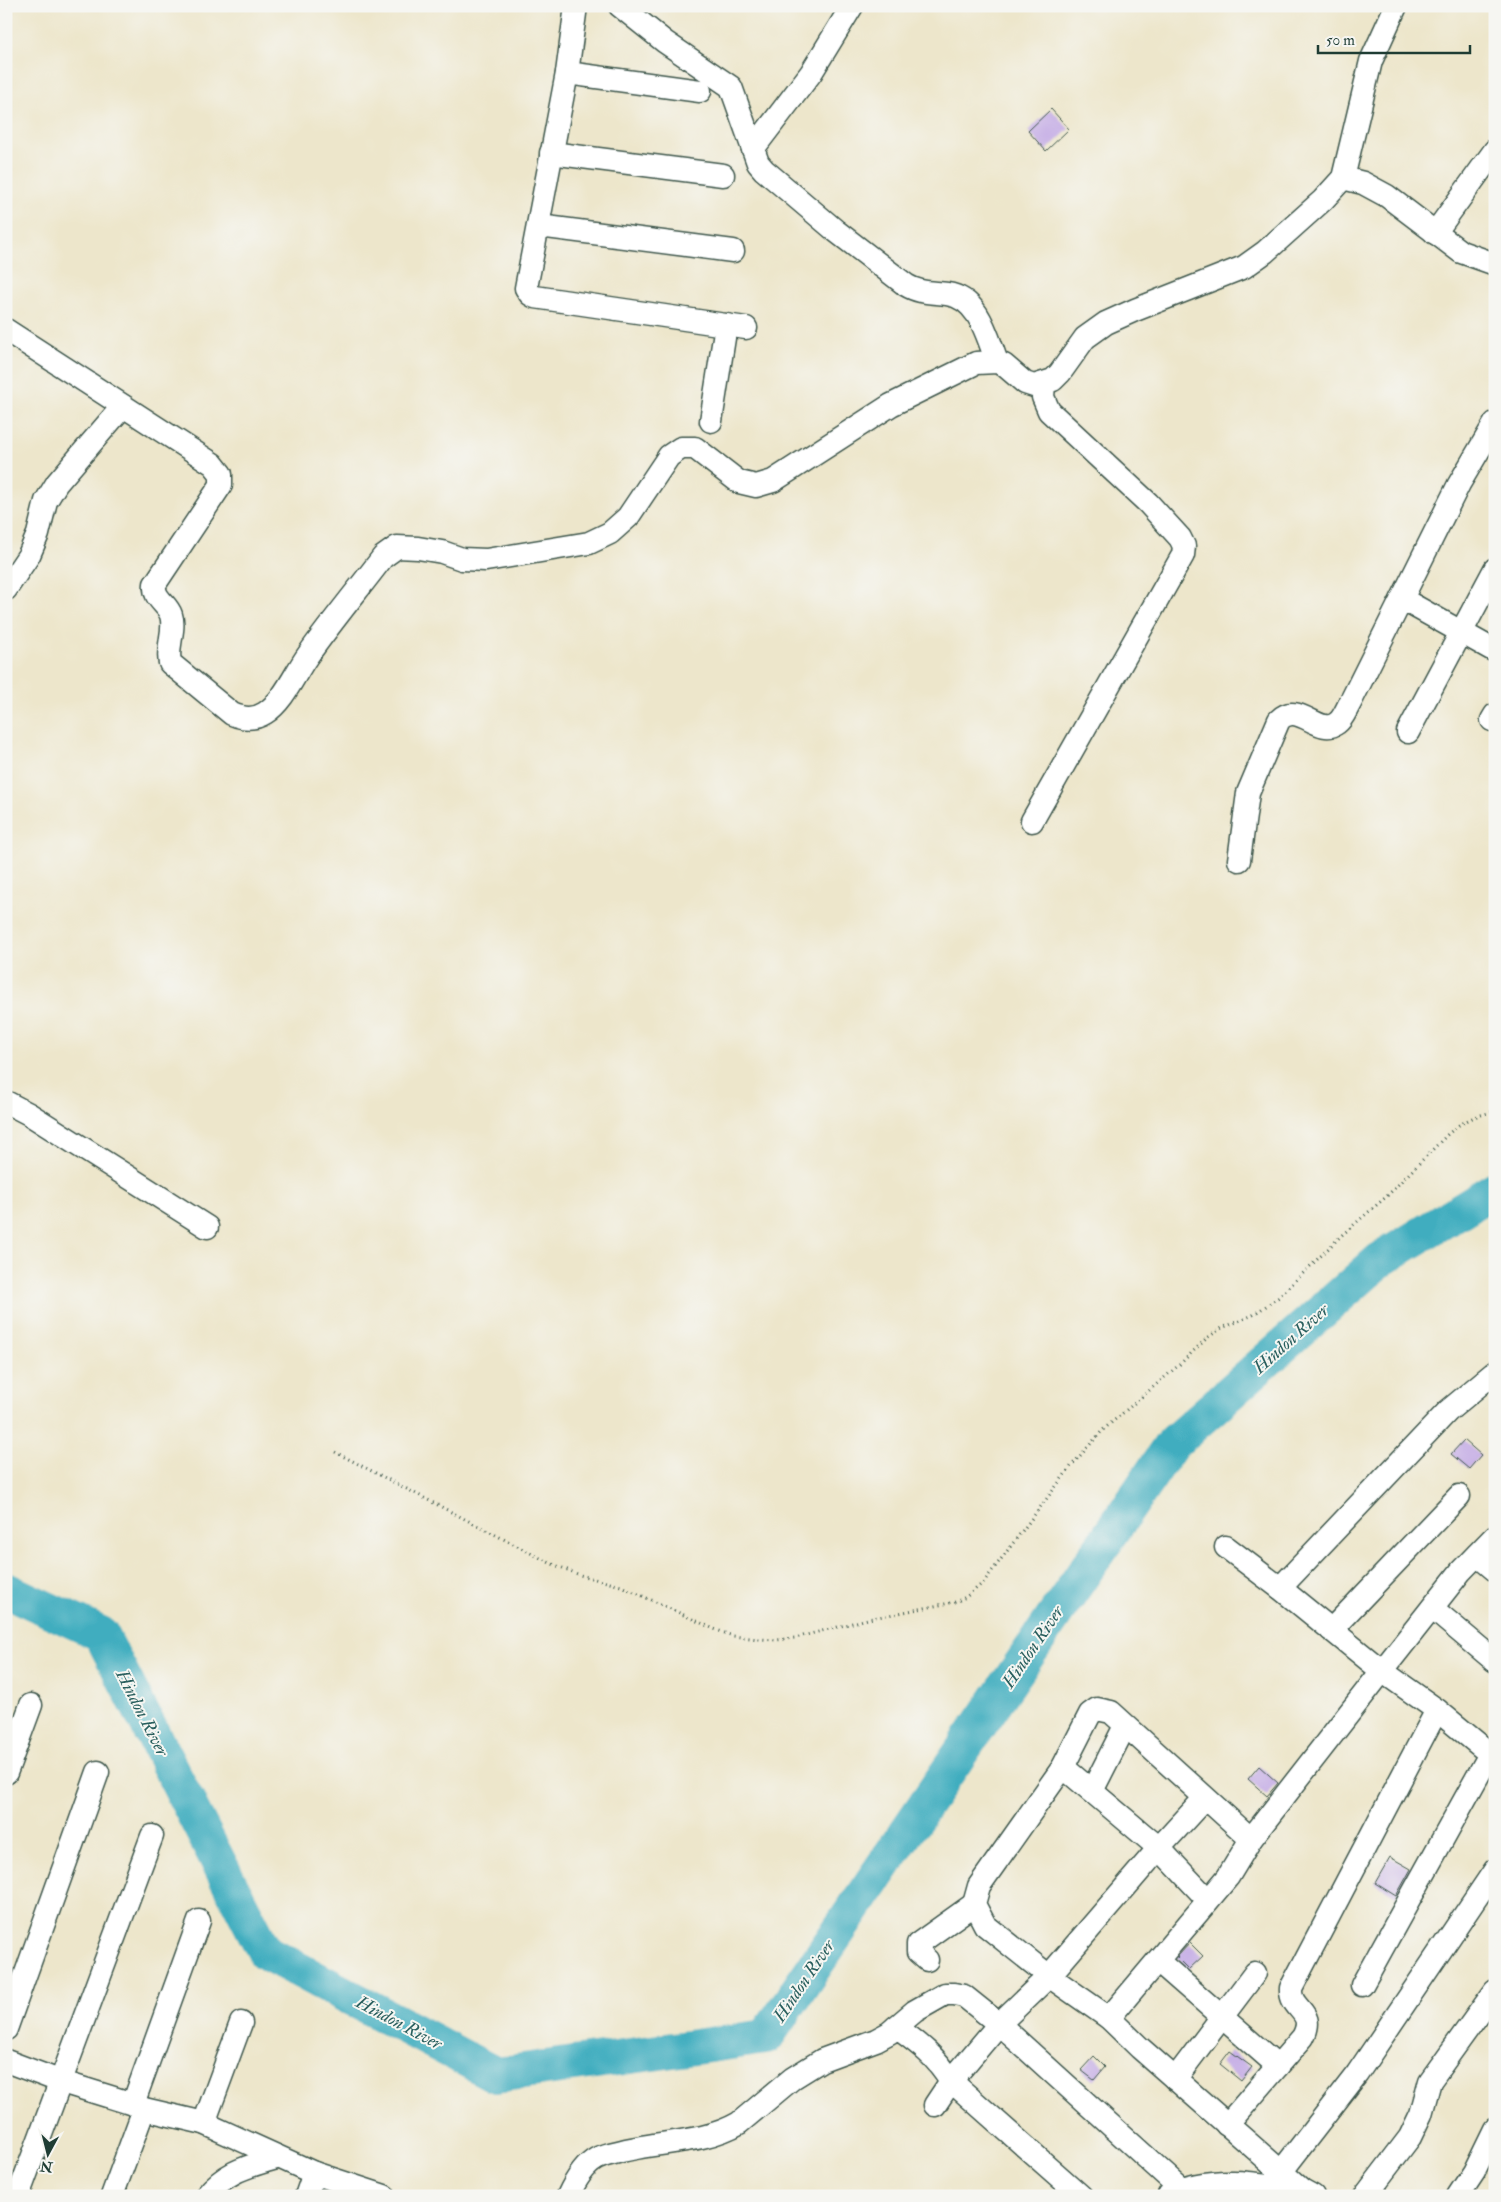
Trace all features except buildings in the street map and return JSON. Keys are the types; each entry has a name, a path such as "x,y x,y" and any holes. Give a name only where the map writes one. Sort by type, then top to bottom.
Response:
{"street":[{"path":"576,6 539,226 526,288 535,298 736,326 711,421"},
{"path":"620,6 665,42 731,87 758,163 771,177 906,285 914,290 954,295 966,300 979,317 997,362"},
{"path":"753,149 811,73 852,6"},
{"path":"6,330 214,464 221,474 222,485 155,584 154,589 172,617 168,648 170,663 232,714 241,718 252,719 266,713 277,702 309,654 383,557 397,547 442,552 462,559 486,560 589,543 610,532 628,518 669,456 681,448 695,448 739,482 756,486 773,481 891,405 976,363 997,362 1004,365 1025,383 1034,386 1044,384 1060,373 1085,338 1106,323 1244,266 1265,252 1323,200 1342,178 1371,61 1396,6"},
{"path":"566,73 700,91"},
{"path":"1435,234 1495,150"},
{"path":"551,154 723,175"},
{"path":"1342,178 1363,183 1382,193 1461,252 1494,262"},
{"path":"539,226 733,251"},
{"path":"1032,821 1183,555 1184,546 1148,503 1049,411 1043,397 1044,384"},
{"path":"6,589 28,555 38,534 46,501 57,483 123,406"},
{"path":"1239,860 1248,793 1279,720 1284,715 1291,713 1324,726 1332,727 1338,722 1350,703 1459,484 1495,423"},
{"path":"1408,732 1495,569"},
{"path":"1402,598 1495,651"},
{"path":"6,1102 29,1114 207,1227"},
{"path":"1280,1588 1429,1430 1448,1411 1495,1372"},
{"path":"1331,1630 1459,1496"},
{"path":"1109,2018 1228,1877 1251,1840 1382,1671 1476,1555 1495,1536"},
{"path":"1226,1547 1280,1588 1382,1671 1437,1710 1492,1756 1362,1985"},
{"path":"1476,1555 1495,1570"},
{"path":"1432,1608 1495,1661"},
{"path":"6,1773 31,1705"},
{"path":"927,1960 918,1952 918,1944 974,1904 979,1886 1063,1767 1090,1714 1098,1709 1111,1712 1251,1840"},
{"path":"1227,2125 1303,2037 1308,2023 1307,2017 1291,1994 1291,1988 1437,1710"},
{"path":"1092,1791 1125,1726"},
{"path":"1063,1767 1159,1848 1208,1900"},
{"path":"6,2029 98,1772"},
{"path":"935,2105 951,2081 999,2024 1049,1976 1159,1848 1204,1799"},
{"path":"18,2196 152,1836"},
{"path":"1281,2172 1357,2074 1495,1870"},
{"path":"974,1904 985,1925 1049,1976 1109,2018 1227,2125 1307,2193"},
{"path":"112,2196 199,1921"},
{"path":"1158,1961 1278,2066"},
{"path":"1175,2079 1255,1973"},
{"path":"1365,2196 1410,2137 1421,2114 1430,2081 1495,1991"},
{"path":"568,2196 581,2174 597,2158 628,2149 714,2135 729,2129 739,2124 793,2078 822,2060 876,2040 915,2011 945,1994 964,1996 999,2024 1175,2192 1234,2188 1307,2193"},
{"path":"204,2123 241,2023"},
{"path":"896,2026 929,2052 940,2063 951,2081 1081,2196"},
{"path":"6,2061 62,2082 139,2106 204,2123 314,2174 384,2196"},
{"path":"1458,2196 1474,2172 1495,2128"},
{"path":"206,2196 216,2183 234,2171 276,2158"},
{"path":"306,2196 314,2174"}],"path":[{"path":"335,1452 550,1563 580,1575 621,1586 696,1623 733,1636 776,1640 795,1638 868,1619 954,1602 966,1597 983,1583 1072,1465 1103,1430 1179,1365 1207,1338 1222,1328 1253,1315 1279,1297 1342,1235 1386,1197 1459,1125 1474,1117 1495,1111"}],"waterway":[{"name":"Hindon River","path":"6,1590 101,1634 265,1952 496,2075 766,2037 1172,1444 1380,1260 1495,1189"}]}
